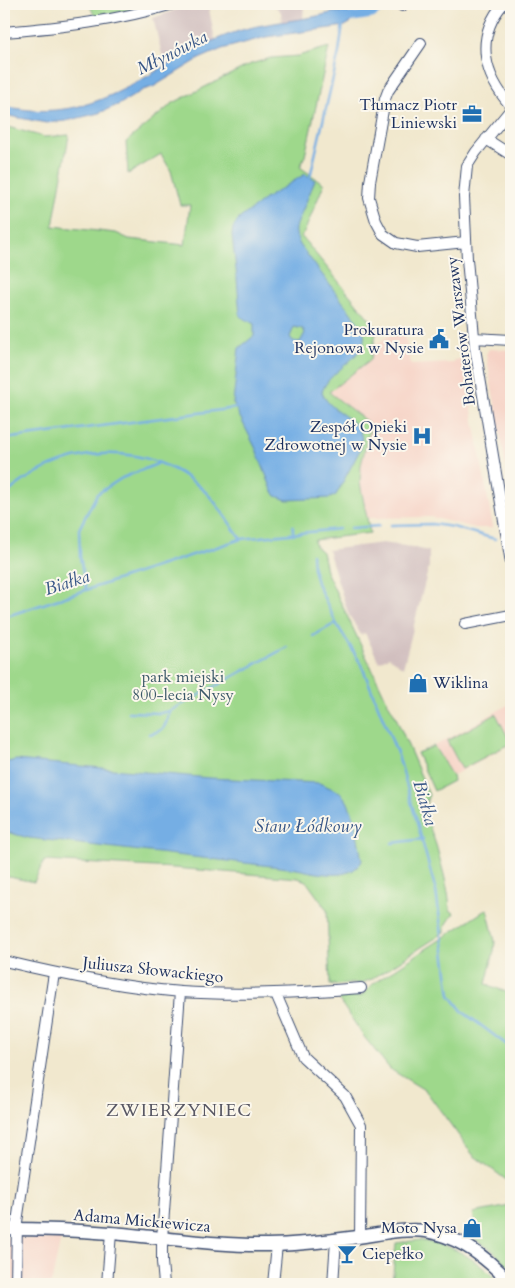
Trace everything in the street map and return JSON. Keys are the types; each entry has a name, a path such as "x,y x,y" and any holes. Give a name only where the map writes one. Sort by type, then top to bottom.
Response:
{"street":[{"path":"4,32 94,23 136,15 173,4"},
{"path":"504,4 494,16 488,31 486,53 491,78 495,87 511,108"},
{"name":"Bohaterów Warszawy","path":"421,43 388,91 370,182 369,198 371,209 383,234 396,243 417,247 466,242"},
{"name":"Bohaterów Warszawy","path":"511,108 467,166 464,197 474,338 511,563"},
{"path":"486,139 511,154"},
{"path":"474,338 511,340"},
{"path":"464,624 511,615"},
{"name":"Juliusza Słowackiego","path":"4,961 84,979 180,992 276,994 361,988"},
{"path":"16,1284 17,1229 54,973"},
{"path":"164,1284 162,1239 180,992"},
{"path":"276,994 303,1057 345,1096 362,1125 360,1236"},
{"name":"Adama Mickiewicza","path":"4,1229 111,1233 232,1245 277,1245 424,1231 447,1236 473,1249 485,1258 511,1284"},
{"path":"107,1284 111,1233"},
{"path":"333,1284 336,1240"},
{"path":"273,1284 277,1245"}],"shaded area":[{"path":"192,4 208,4 215,40 165,67 153,18"},
{"path":"273,4 304,4 303,20 282,23 281,12"},
{"path":"329,4 372,4 364,12"},
{"name":"Zespół Opieki Zdrowotnej w Nysie","path":"403,326 411,365 453,363 455,360 463,359 493,528 475,528 431,517 368,518 364,510 360,483 361,465 371,425 329,392 371,359 373,347"},
{"path":"489,349 511,350 511,495 486,354"},
{"path":"382,543 429,551 429,566 403,668 389,657 379,662 365,633 361,635 348,613 328,550"},
{"path":"511,703 511,744 452,776 434,746"},
{"path":"4,1238 61,1239 51,1284 4,1284"}],"green space":[{"path":"89,4 152,4 96,19"},
{"name":"park miejski 800-lecia Nysy","path":"329,47 305,156 300,167 324,184 304,233 301,236 377,328 371,359 329,392 371,425 361,465 360,483 370,533 314,540 315,546 322,552 326,571 395,715 429,795 426,809 427,816 444,874 450,910 454,913 445,927 445,932 372,979 362,983 330,985 327,910 306,881 298,878 174,868 44,861 34,882 4,876 4,126 44,137 69,135 53,226 116,233 129,239 185,245 190,205 180,205 171,171 161,154 128,174 126,142 173,103 251,64 271,58 298,56"},
{"path":"496,714 511,743 462,769 447,741"},
{"path":"434,746 452,776 453,781 434,791 417,753"},
{"path":"487,909 495,941 486,984 511,994 511,1269 493,1251 470,1236 477,1234 473,1213 510,1206 509,1182 473,1155 426,1091 390,1069 365,1038 337,997 361,996 374,983"},
{"path":"420,1240 443,1245 464,1254 492,1275 500,1284 392,1284 396,1243"}],"water":[{"path":"334,12 346,12 352,15 352,22 345,26 266,37 222,49 199,59 153,87 143,90 120,104 99,113 66,121 46,123 4,115 4,106 38,110 69,108 97,101 123,90 174,61 230,34 255,26"},
{"path":"305,174 315,180 297,225 297,236 300,245 363,329 364,339 356,355 333,376 322,392 332,407 354,423 362,438 361,448 336,495 330,498 287,500 276,496 256,449 233,403 239,348 254,336 254,324 240,316 232,235 233,228 239,219 265,199","holes":["294,327 303,329 305,333 300,342 293,341 290,337"]},
{"name":"Staw Łódkowy","path":"16,760 209,778 319,783 340,792 347,801 354,817 362,861 357,868 350,872 323,874 297,869 29,838 10,833 4,829 4,763"}],"waterway":[{"name":"Młynówka","path":"342,19 372,14 386,4"},
{"path":"310,177 339,52 343,23"},
{"path":"4,439 236,408"},
{"path":"4,496 26,479 50,466 76,458 101,454 127,455 152,461 177,471 200,487 217,505 241,539"},
{"path":"86,589 80,557 79,529 97,494 122,478 157,464"},
{"path":"391,525 432,524 453,527 495,539"},
{"path":"293,526 293,533"},
{"path":"351,528 379,526"},
{"name":"Białka","path":"4,617 241,539 339,529"},
{"name":"Białka","path":"312,554 317,583 336,623 361,664 399,758 436,891 450,995 463,1012 511,1048"},
{"path":"313,636 336,623"},
{"path":"149,734 159,731 164,727 170,711 287,647"},
{"path":"128,712 160,713 170,711"},
{"path":"392,843 423,839"}],"place":[{"name":"Tłumacz Piotr Liniewski","path":"472,114"},
{"name":"Prokuratura Rejonowa w Nysie","path":"439,339"},
{"name":"Zespół Opieki Zdrowotnej w Nysie","path":"422,436"},
{"name":"Wiklina","path":"418,683"},
{"name":"Moto Nysa","path":"472,1228"},
{"name":"Ciepełko","path":"347,1254"}],"district":[{"name":"ZWIERZYNIEC","path":"179,1110"}]}
